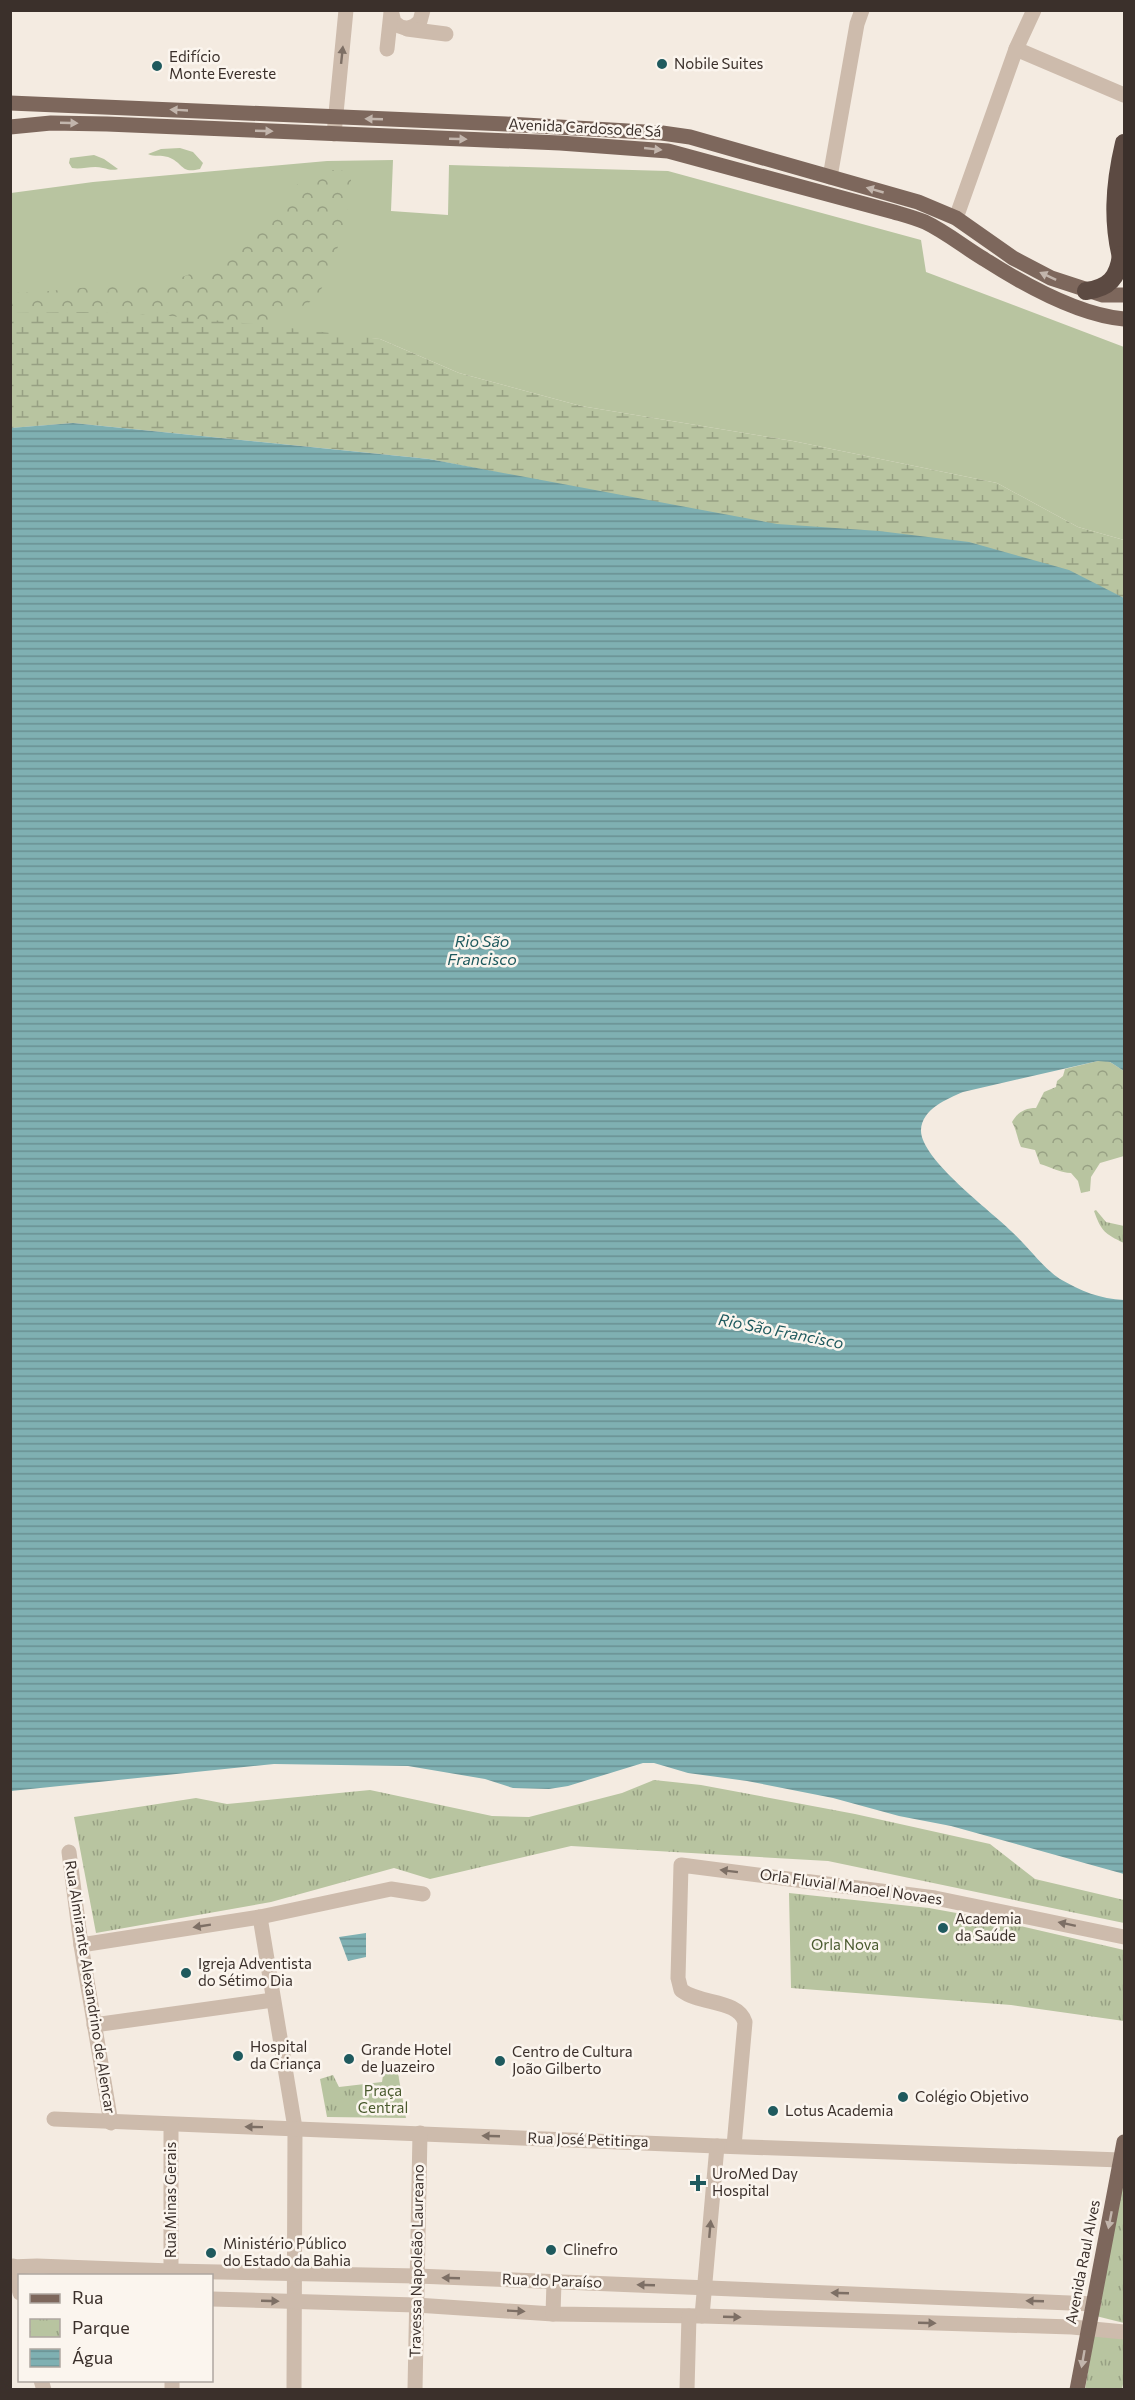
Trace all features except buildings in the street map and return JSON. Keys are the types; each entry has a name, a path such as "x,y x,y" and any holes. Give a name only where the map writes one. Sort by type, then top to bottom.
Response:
{"highway":[{"path":"1086,291 1100,289 1110,283 1118,274 1123,261 1115,209 1116,183 1125,143"}],"main road":[{"name":"Avenida Cardoso de Sá","path":"10,103 662,133 690,137 918,202 956,218 1013,258 1051,278 1103,295 1125,295"},
{"name":"Avenida Cardoso de Sá","path":"10,127 51,123 334,134 644,148 692,155 924,222 1050,296 1099,315 1125,319"},
{"name":"Avenida Raul Alves","path":"1077,2390 1125,2142"}],"street":[{"path":"334,134 346,10"},
{"path":"407,29 417,25 423,10"},
{"path":"830,177 857,24 862,10"},
{"path":"956,218 1016,49 1034,10"},
{"path":"391,11 394,22 402,28 446,34"},
{"path":"387,49 391,11"},
{"path":"1016,49 1125,95"},
{"name":"Rua Almirante Alexandrino de Alencar","path":"69,1852 81,1945 111,2123"},
{"name":"Orla Fluvial Manoel Novaes","path":"734,2146 745,2022 740,2012 733,2007 698,2000 681,1990 678,1978 681,1865 935,1898 1125,1937"},
{"path":"81,1945 260,1917 391,1889 423,1894"},
{"path":"260,1917 295,2128 294,2390"},
{"path":"94,2025 273,2000"},
{"name":"Rua José Petitinga","path":"54,2119 111,2123 1121,2160"},
{"name":"Rua Minas Gerais","path":"171,2125 171,2273"},
{"name":"Travessa Napoleão Laureano","path":"415,2390 420,2133"},
{"path":"687,2390 696,2316 705,2287 717,2146"},
{"path":"12,2266 18,2289"},
{"name":"Rua do Paraíso","path":"12,2266 171,2273 417,2276 1094,2304"},
{"path":"553,2314 554,2282"},
{"name":"Rua do Paraíso","path":"213,2299 416,2306 553,2314 1089,2328 1125,2332"}],"green space":[{"path":"180,148 193,152 203,163 200,169 185,169 173,159 148,154 161,149"},
{"path":"94,155 118,169 72,168 69,163 70,158"},
{"path":"393,160 391,211 448,215 449,165 668,171 921,240 926,272 1124,347 1124,540 1078,527 997,483 793,441 581,406 459,373 380,339 11,313 11,193 93,182 327,161"},
{"path":"329,170 346,171 351,179 344,223 335,258 322,287 312,301 298,308 258,325 11,322 10,293 93,287 135,287 179,278 206,267 244,243 255,233 280,201 300,182"},
{"path":"84,312 159,315 380,339 459,373 581,406 793,441 997,483 1078,527 1124,540 1124,598 1115,594 429,459 73,423 11,428 10,313"},
{"path":"1102,1060 1124,1071 1124,1156 1100,1163 1091,1177 1090,1191 1081,1193 1078,1181 1071,1173 1040,1164 1035,1150 1021,1147 1012,1122 1022,1111 1036,1108 1044,1092 1056,1087 1065,1069"},
{"path":"1096,1210 1106,1222 1124,1226 1124,1243 1104,1231 1094,1211"},
{"path":"654,1780 701,1785 855,1814 990,1844 1035,1879 1124,1900 1124,1923 828,1861 571,1846 430,1879 394,1868 271,1902 96,1933 74,1817 196,1798 227,1804 370,1790 492,1816 529,1817 622,1793"},
{"name":"Orla Nova","path":"789,1893 929,1908 995,1920 1124,1950 1124,2021 1011,2005 791,1988"},
{"name":"Praça Central","path":"397,2068 406,2118 327,2117 320,2079 333,2075 339,2087 382,2082 384,2069"},
{"path":"1124,2174 1124,2323 1096,2316"},
{"path":"1094,2334 1124,2338 1122,2389 1085,2390"}],"water":[{"name":"Rio São Francisco","path":"73,423 429,459 777,524 879,531 969,542 1069,570 1124,598 1124,1071 1110,1062 1098,1061 963,1092 936,1106 926,1116 921,1130 924,1142 944,1169 1017,1236 1054,1275 1091,1294 1124,1300 1124,1874 951,1826 899,1816 833,1798 747,1781 688,1773 654,1763 643,1763 568,1786 549,1789 513,1788 485,1779 408,1766 274,1764 11,1791 10,428"},
{"path":"366,1933 366,1957 348,1961 339,1937"}],"place":[{"name":"Nobile Suites","path":"662,64"},
{"name":"Edifício Monte Evereste","path":"157,66"},
{"name":"Academia da Saúde","path":"943,1928"},
{"name":"Igreja Adventista do Sétimo Dia","path":"186,1973"},
{"name":"Hospital da Criança","path":"238,2056"},
{"name":"Grande Hotel de Juazeiro","path":"349,2059"},
{"name":"Centro de Cultura João Gilberto","path":"500,2061"},
{"name":"Colégio Objetivo","path":"903,2097"},
{"name":"Lotus Academia","path":"773,2111"},
{"name":"UroMed Day Hospital","path":"698,2183"},
{"name":"Clinefro","path":"551,2250"},
{"name":"Ministério Público do Estado da Bahia","path":"211,2253"}]}
